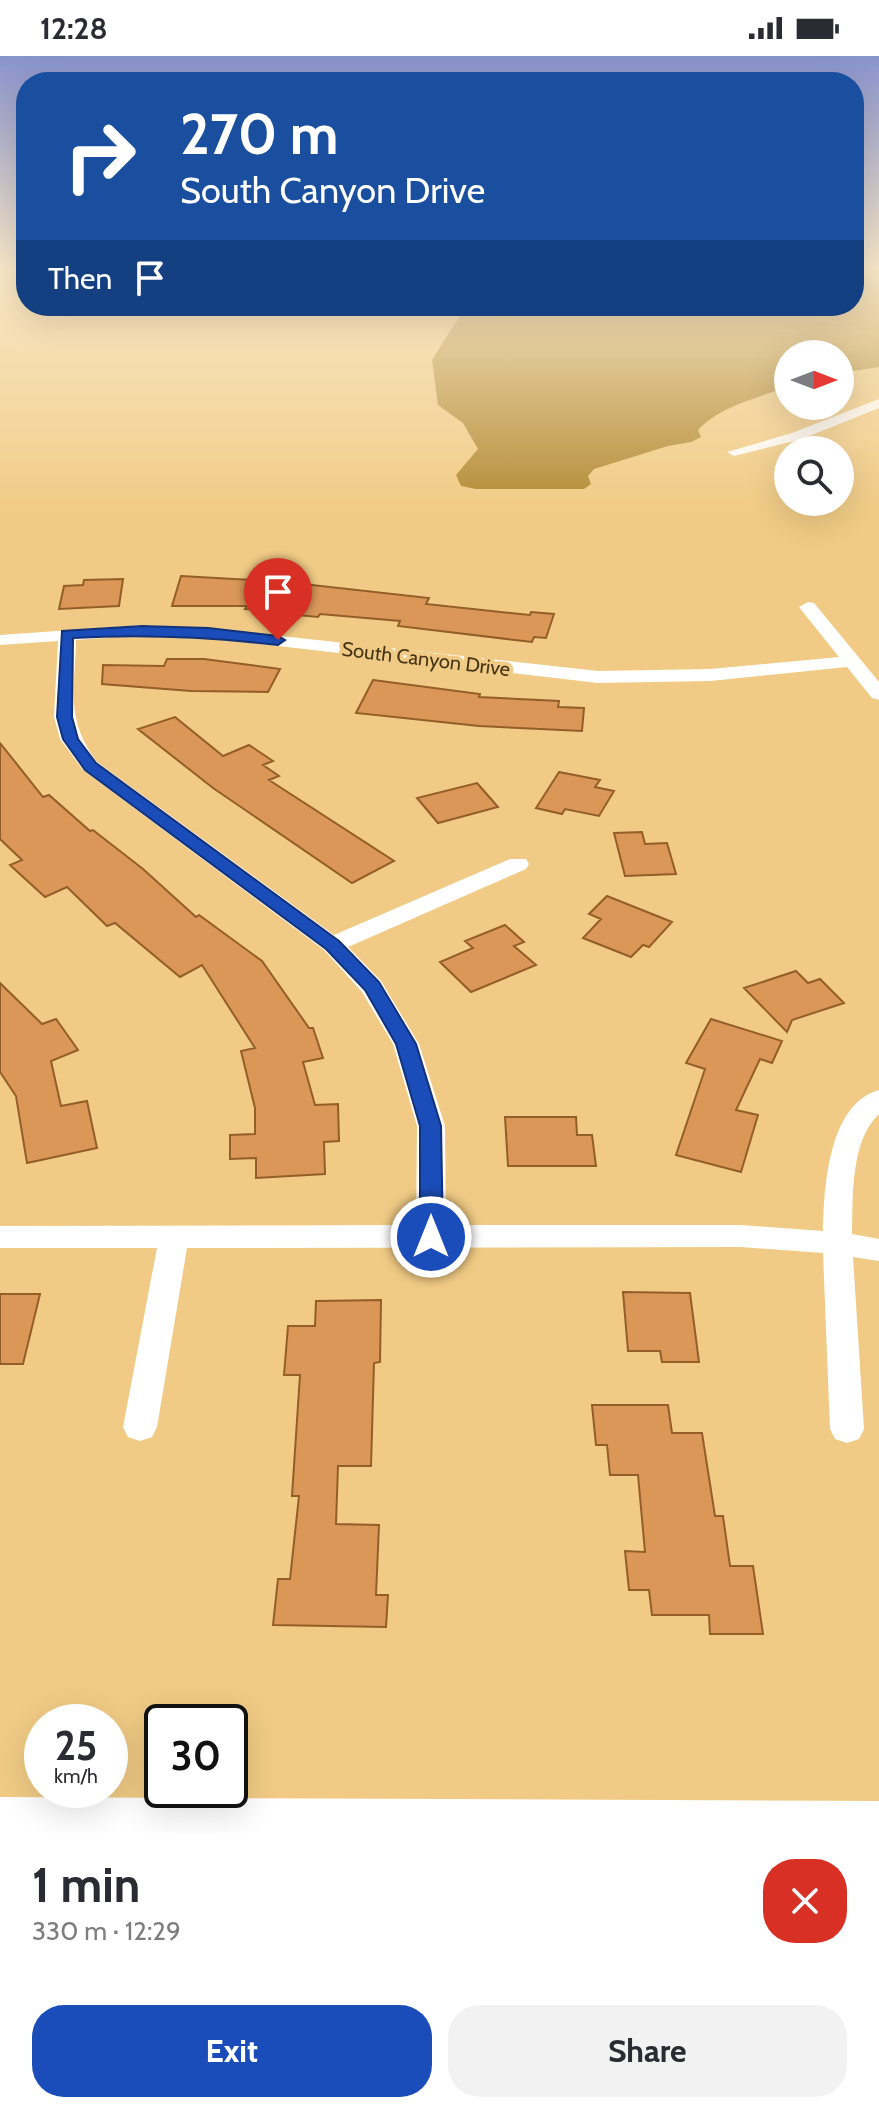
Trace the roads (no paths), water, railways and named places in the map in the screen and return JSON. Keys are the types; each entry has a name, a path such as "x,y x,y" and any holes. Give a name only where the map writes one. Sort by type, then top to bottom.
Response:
{"street":[{"path":"734,452 797,436 879,403"},
{"path":"808,607 879,694"},
{"name":"South Canyon Drive","path":"0,640 142,630 208,633 598,677 710,675 852,661"},
{"path":"67,634 64,717 70,739 90,766 332,945 372,987 406,1044 431,1126 431,1237"},
{"path":"332,945 518,864"},
{"path":"847,1429 837,1243 839,1171 860,1116 879,1099"},
{"path":"140,1427 174,1236"},
{"path":"0,1237 740,1236 837,1243 879,1250"},
{"path":"0,1824 879,1828"}]}
